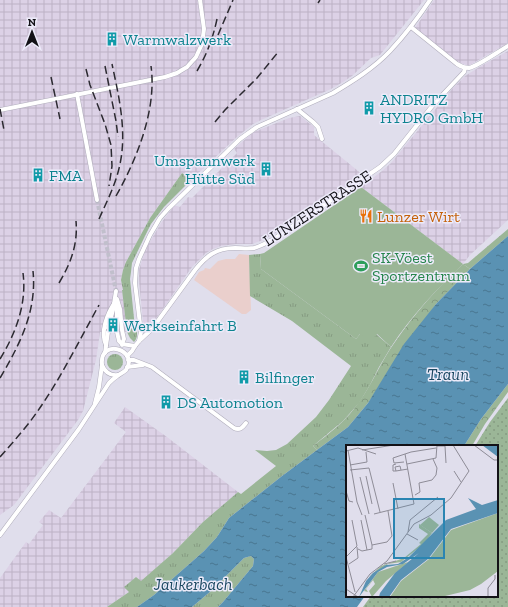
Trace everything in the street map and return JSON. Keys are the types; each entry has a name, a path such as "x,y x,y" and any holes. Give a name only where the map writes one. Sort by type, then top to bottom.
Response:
{"street":[{"path":"0,110 177,73 187,67 196,57 204,39 204,21 200,0"},
{"path":"139,341 140,332 135,283 136,268 152,231 160,218 240,139 257,127 333,93 376,64 390,51 411,27 430,0"},
{"path":"411,27 457,64 465,68"},
{"name":"LUNZERSTRASSE","path":"128,358 135,346 152,329 195,270 208,256 222,249 250,248 262,245 274,239 386,163 441,96 464,72 465,68 472,66 508,46"},
{"path":"77,94 97,200"},
{"path":"297,109 318,127 322,139"},
{"path":"95,403 99,387 102,358 105,353 108,330 116,301"},
{"path":"116,301 119,341 122,344 135,346"},
{"path":"116,301 120,309 124,339 122,350 128,358 152,367 234,428 243,428 246,423"},
{"path":"106,345 104,338 106,320 116,301"},
{"name":"LUNZERSTRASSE","path":"105,353 111,349 122,350 135,346"},
{"path":"132,351 132,357 134,360"},
{"path":"0,535 79,429 109,384 114,378 124,372 127,367 128,358"},
{"path":"127,367 145,364"},
{"path":"102,365 110,374 118,375"}],"shaded area":[{"path":"0,0 424,0 380,55 371,58 352,76 331,89 253,124 191,180 182,173 150,218 123,270 121,280 127,332 100,332 96,360 83,411 78,420 14,505 0,515"},
{"path":"434,0 508,0 508,43 470,65 458,62 415,28"},
{"path":"508,51 508,220 470,255 463,264 361,187 391,163 452,89 465,76"},
{"path":"300,116 314,127 314,135 363,175 263,240 252,244 221,246 206,253 192,267 158,316 144,332 139,270 145,250 161,223 174,206 180,207 188,197 192,198 237,153 234,149 250,135 289,118"},
{"path":"239,254 249,255 251,310 246,314 242,314 194,280 199,272 205,268 210,269 218,261 235,259"},
{"path":"125,407 167,437 238,492 203,522 173,553 141,582 136,577 125,587 129,592 107,607 0,607 0,578 26,542 29,544 43,525 39,522 49,510 61,518 126,432 114,423"}],"green space":[{"path":"182,173 191,180 164,207 151,224 132,263 130,279 135,331 137,332 134,342 127,332 121,280 123,270 150,218"},
{"name":"SK-Vöest Sportzentrum","path":"361,187 463,264 425,303 407,324 391,347 377,334 370,342 360,334 356,339 261,269 260,254 264,253"},
{"path":"508,229 508,236 470,269 463,264 468,263"},
{"path":"260,254 261,269 356,339 360,334 376,334 391,347 359,403 343,421 313,446 317,450 229,518 217,537 204,551 154,595 137,607 107,607 129,592 124,587 136,577 141,581 173,553 203,522 238,492 241,494 276,466 255,450 276,450 287,444 316,417 351,366 292,321 250,296 249,255"},
{"path":"463,264 470,269 436,304 368,403 348,427 317,450 313,446 338,426 354,409 369,387 390,349 411,321 436,291"},
{"path":"115,354 121,356 123,362 121,368 115,370 109,368 107,362 109,356"},
{"path":"508,384 508,392 485,424 473,445 465,445 481,419"},
{"path":"508,398 508,607 363,607 370,597 498,597 498,445 476,445 490,422"},
{"path":"251,556 254,559 253,566 218,607 192,607 211,591 244,558"}],"water":[{"name":"Traun","path":"508,236 508,384 481,419 465,445 346,445 346,597 364,597 357,607 218,607 253,566 254,559 251,556 244,558 211,591 192,607 137,607 154,595 204,551 217,537 229,518 348,427 368,403 404,344 436,304 470,269"}],"tunnel":[{"path":"97,200 116,291"}],"railway":[{"path":"218,35 233,0"},
{"path":"197,71 209,46 217,19"},
{"path":"215,122 257,78 279,51"},
{"path":"99,219 116,178 122,152 123,139 121,114 112,64"},
{"path":"105,66 118,137"},
{"path":"116,196 124,182 144,133 151,99 151,66"},
{"path":"86,69 111,145 112,166 109,186"},
{"path":"51,77 60,119"},
{"path":"0,109 4,130"},
{"path":"59,283 73,253 76,238 76,221"},
{"path":"0,378 26,327 30,313 34,286 33,271"},
{"path":"0,359 11,339 22,307 24,284 23,273"},
{"path":"0,457 28,424 46,399 99,305"}],"place":[{"name":"Warmwalzwerk","path":"112,39"},
{"name":"ANDRITZ HYDRO GmbH","path":"369,108"},
{"name":"Umspannwerk Hütte Süd","path":"266,169"},
{"name":"FMA","path":"38,175"},
{"name":"Lunzer Wirt","path":"366,216"},
{"name":"SK-Vöest Sportzentrum","path":"361,266"},
{"name":"Werkseinfahrt B","path":"113,325"},
{"name":"Bilfinger","path":"244,377"},
{"name":"DS Automotion","path":"166,402"}],"water label":[{"name":"Jaukerbach","path":"193,584"}]}
